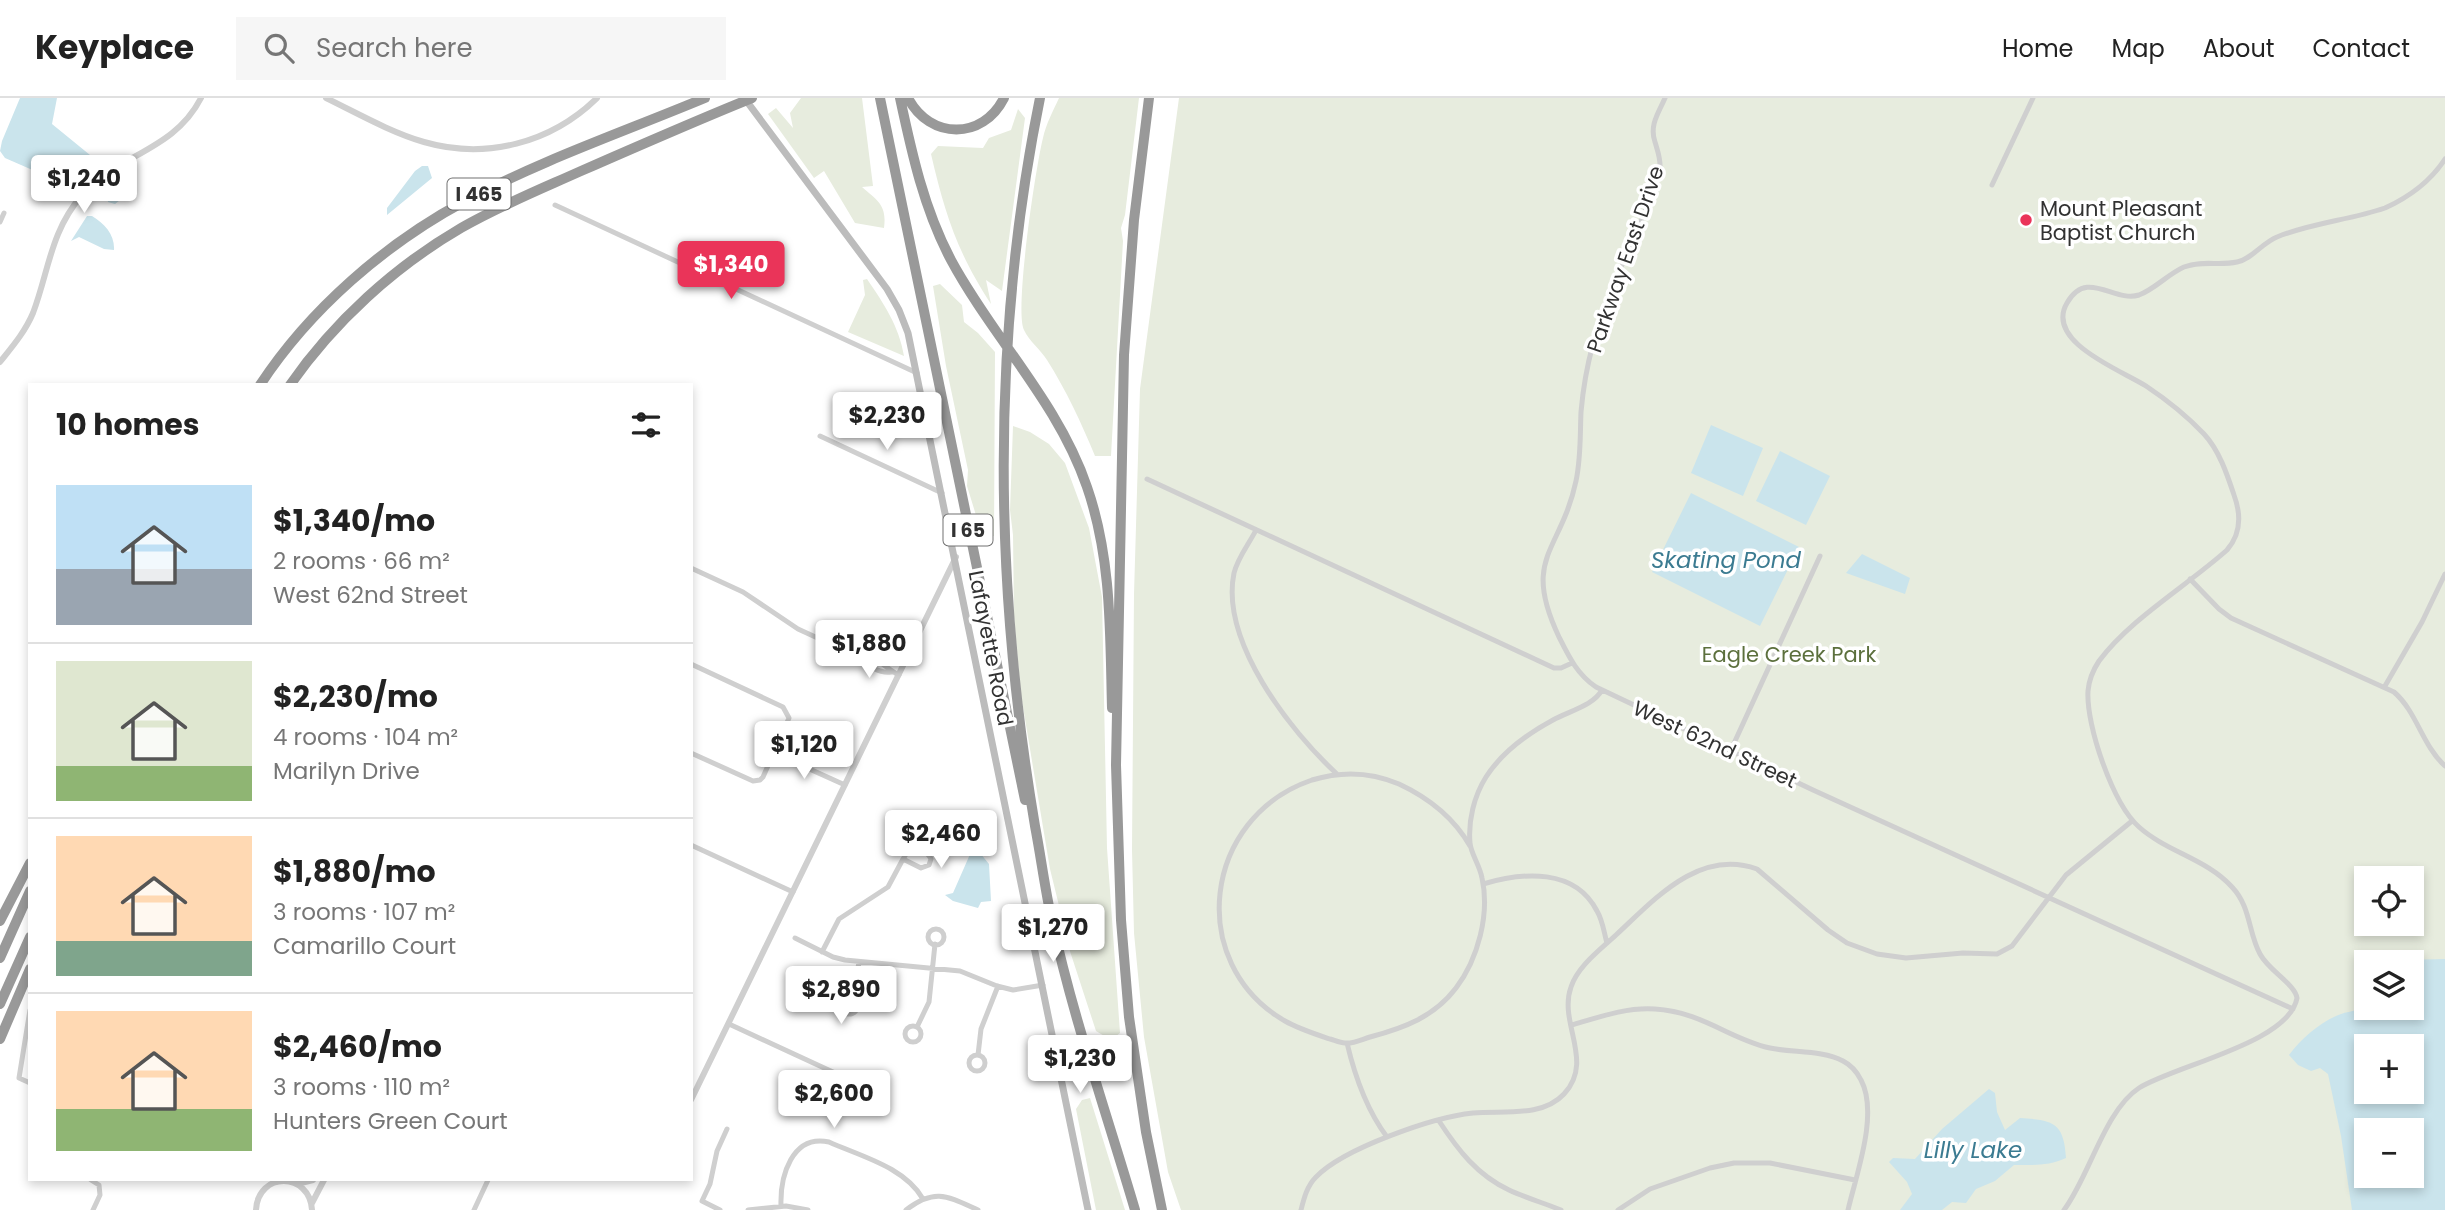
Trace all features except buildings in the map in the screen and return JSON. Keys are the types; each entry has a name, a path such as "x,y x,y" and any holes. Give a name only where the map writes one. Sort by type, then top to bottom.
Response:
{"highway":[{"name":"I 465","path":"261,383 287,346 338,294 379,258 432,220 501,183 705,98"},
{"name":"I 465","path":"292,383 323,343 370,294 421,254 460,229 574,174 752,98"},
{"name":"I 65","path":"880,98 1013,748 1052,920 1135,1210"},
{"path":"900,98 916,169 935,225 959,273 1057,420 1087,486 1100,533 1108,587 1121,920 1129,1017 1146,1132 1162,1210"},
{"path":"908,98 916,111 928,122 956,130 984,122 996,111 1004,98"},
{"path":"1040,98 1022,199 1009,315 1003,427 1003,499 1005,577 1016,699 1052,920"},
{"path":"1116,765 1119,732 1124,355 1134,220 1149,98"},
{"path":"0,920 28,867"},
{"path":"0,958 28,895"},
{"path":"0,1004 28,941"},
{"path":"0,1039 28,974"}],"main road":[{"name":"Lafayette Road","path":"745,98 888,291 907,329 956,557 1088,1210"}],"street":[{"path":"0,362 27,326 53,243 79,198 106,173 171,135 187,120 201,98"},
{"path":"326,98 414,139 446,147 477,149 506,146 541,136 568,122 597,98"},
{"name":"Parkway East Drive","path":"1572,663 1547,611 1542,589 1543,569 1576,481 1585,384 1598,328 1660,170 1660,157 1653,128 1665,98"},
{"path":"1992,184 2033,98"},
{"path":"2064,1210 2120,1107 2133,1092 2148,1083 2270,1032 2284,1021 2297,1000 2295,991 2273,973 2264,961 2254,940 2248,912 2235,890 2208,867 2154,838 2132,821 2117,798 2101,754 2088,692 2097,664 2109,649 2227,550 2237,531 2236,500 2218,454 2205,436 2170,403 2143,384 2095,358 2072,339 2063,320 2064,310 2067,302 2081,290 2095,287 2123,296 2138,295 2186,267 2201,263 2239,262 2279,236 2380,210 2415,191 2445,159"},
{"path":"555,205 918,373"},
{"path":"0,222 4,214"},
{"path":"820,436 942,493"},
{"path":"1147,479 1554,668 1572,663"},
{"path":"1256,530 1238,562 1233,578 1236,614 1244,644 1255,670 1283,713 1337,774"},
{"path":"1730,752 1820,556"},
{"path":"693,1096 845,785 895,673 956,557"},
{"path":"693,569 743,592 798,629 859,657 866,656 889,667 895,673"},
{"path":"2385,686 2422,622 2445,574"},
{"path":"2190,579 2231,618 2385,686 2401,699 2426,744 2445,766"},
{"name":"West 62nd Street","path":"1572,663 1583,677 1602,690 1730,752 2292,1009"},
{"path":"693,665 785,709 789,721 763,777 755,782 693,754"},
{"path":"1470,846 1475,798 1494,766 1520,741 1595,699 1602,690"},
{"path":"774,753 845,785"},
{"path":"1337,774 1374,776 1410,790 1442,811 1459,829 1479,865 1485,906 1481,930 1466,972 1453,992 1434,1010 1415,1022 1347,1044 1297,1027 1273,1013 1258,1000 1239,977 1230,960 1223,943 1219,919 1219,900 1225,869 1235,842 1244,828 1281,794 1304,783 1337,774"},
{"path":"1301,1210 1308,1188 1321,1172 1350,1154 1387,1137 1473,1113 1536,1110 1554,1103 1567,1091 1576,1071 1578,1054 1568,1003 1571,986 1607,943 1673,884 1697,871 1726,864 1743,865 1762,871 1816,920 1842,940 1865,951 1896,958 2005,951 2012,946 2048,897 2076,867 2132,821"},
{"path":"693,846 793,892"},
{"path":"822,952 839,919 888,887 903,859 908,850 914,848 929,854 931,861 923,868 903,859"},
{"path":"1483,884 1534,876 1563,880 1581,891 1592,902 1601,920 1607,943"},
{"path":"795,938 836,958 965,972 998,986 1021,990 1043,985"},
{"path":"917,1027 929,1002 935,944"},
{"path":"853,998 859,962"},
{"path":"978,1055 981,1029 998,986"},
{"path":"1572,1025 1635,1010 1674,1011 1698,1017 1763,1046 1832,1057 1845,1062 1863,1082 1867,1105 1866,1134 1848,1210"},
{"path":"28,1022 19,1078 28,1082"},
{"path":"729,1024 861,1084"},
{"path":"1347,1044 1353,1069 1372,1117 1387,1137"},
{"path":"1438,1121 1464,1157 1491,1179 1510,1190 1562,1210"},
{"path":"720,1210 702,1201 710,1184 717,1149 727,1129"},
{"path":"781,1206 782,1180 793,1156 803,1144 817,1140 829,1142 901,1175 914,1186 923,1199"},
{"path":"1618,1210 1650,1189 1710,1168 1734,1163 1777,1164 1855,1180"},
{"path":"93,1181 101,1190 93,1210"},
{"path":"256,1210 259,1195 268,1182 297,1184 309,1181"},
{"path":"312,1207 324,1181"},
{"path":"474,1210 488,1181"},
{"path":"297,1184 307,1194 312,1207"},
{"path":"906,1210 933,1196 951,1197 978,1210"},
{"path":"749,1210 781,1206 808,1210"}],"green space":[{"path":"801,98 862,98 873,186 862,187 883,209 884,228 855,223 824,171 814,178 768,114 776,108 793,128 790,113"},
{"path":"1059,98 1139,98 1125,215 1121,228 1123,241 1111,456 1095,456 1067,395 1047,360 1026,334 1022,317 1027,237 1036,177 1044,133"},
{"name":"Eagle Creek Park","path":"1179,98 2445,98 2445,1210 1181,1210 1168,1172 1144,1037 1134,933 1134,594 1140,389"},
{"path":"1018,109 1025,118 1002,291 986,280 991,304 961,250 931,154 938,146 983,148 989,138 1011,130"},
{"path":"867,279 895,325 904,356 848,332 865,295 863,280"},
{"path":"940,284 962,305 964,322 995,352 994,536 983,538 967,486 968,470 946,366 933,286"},
{"path":"1013,426 1030,432 1049,444 1065,463 1089,528 1102,597 1107,848 1120,1033 1111,1040 1096,1031 1066,939 1068,927 1063,922 1050,869 1021,695 1014,617 1010,510"},
{"path":"1090,1098 1125,1210 1096,1210 1076,1109 1082,1100"}],"water":[{"path":"20,98 57,98 52,124 90,155 93,159 90,165 63,160 61,164 68,176 60,182 5,158 0,151 2,141"},
{"path":"422,166 428,166 432,178 387,215 387,208 415,171"},
{"path":"125,180 129,182 124,197 115,204 108,202 110,191"},
{"path":"87,216 92,216 105,226 113,239 114,250 104,249 79,237 71,241"},
{"path":"1711,425 1763,448 1743,496 1691,473"},
{"path":"1780,451 1830,476 1806,525 1756,501"},
{"name":"Skating Pond","path":"1691,493 1799,547 1760,626 1652,572"},
{"path":"1862,554 1910,578 1905,594 1846,573"},
{"path":"971,852 980,853 989,864 991,901 981,902 978,908 953,901 945,895 953,893"},
{"path":"2445,959 2445,1210 2352,1210 2328,1074 2320,1068 2311,1071 2298,1065 2289,1055 2304,1038 2340,1014 2354,1010 2354,1020 2424,1020 2424,960"},
{"name":"Lilly Lake","path":"1989,1089 1995,1093 1997,1112 2005,1130 2020,1118 2049,1122 2055,1125 2063,1137 2066,1158 2047,1164 2014,1165 1995,1181 1976,1189 1966,1203 1952,1202 1942,1210 1900,1210 1912,1194 1907,1182 1889,1162 1893,1158 1915,1159 1942,1129"}],"place":[{"name":"Mount Pleasant Baptist Church","path":"2026,220"}]}
